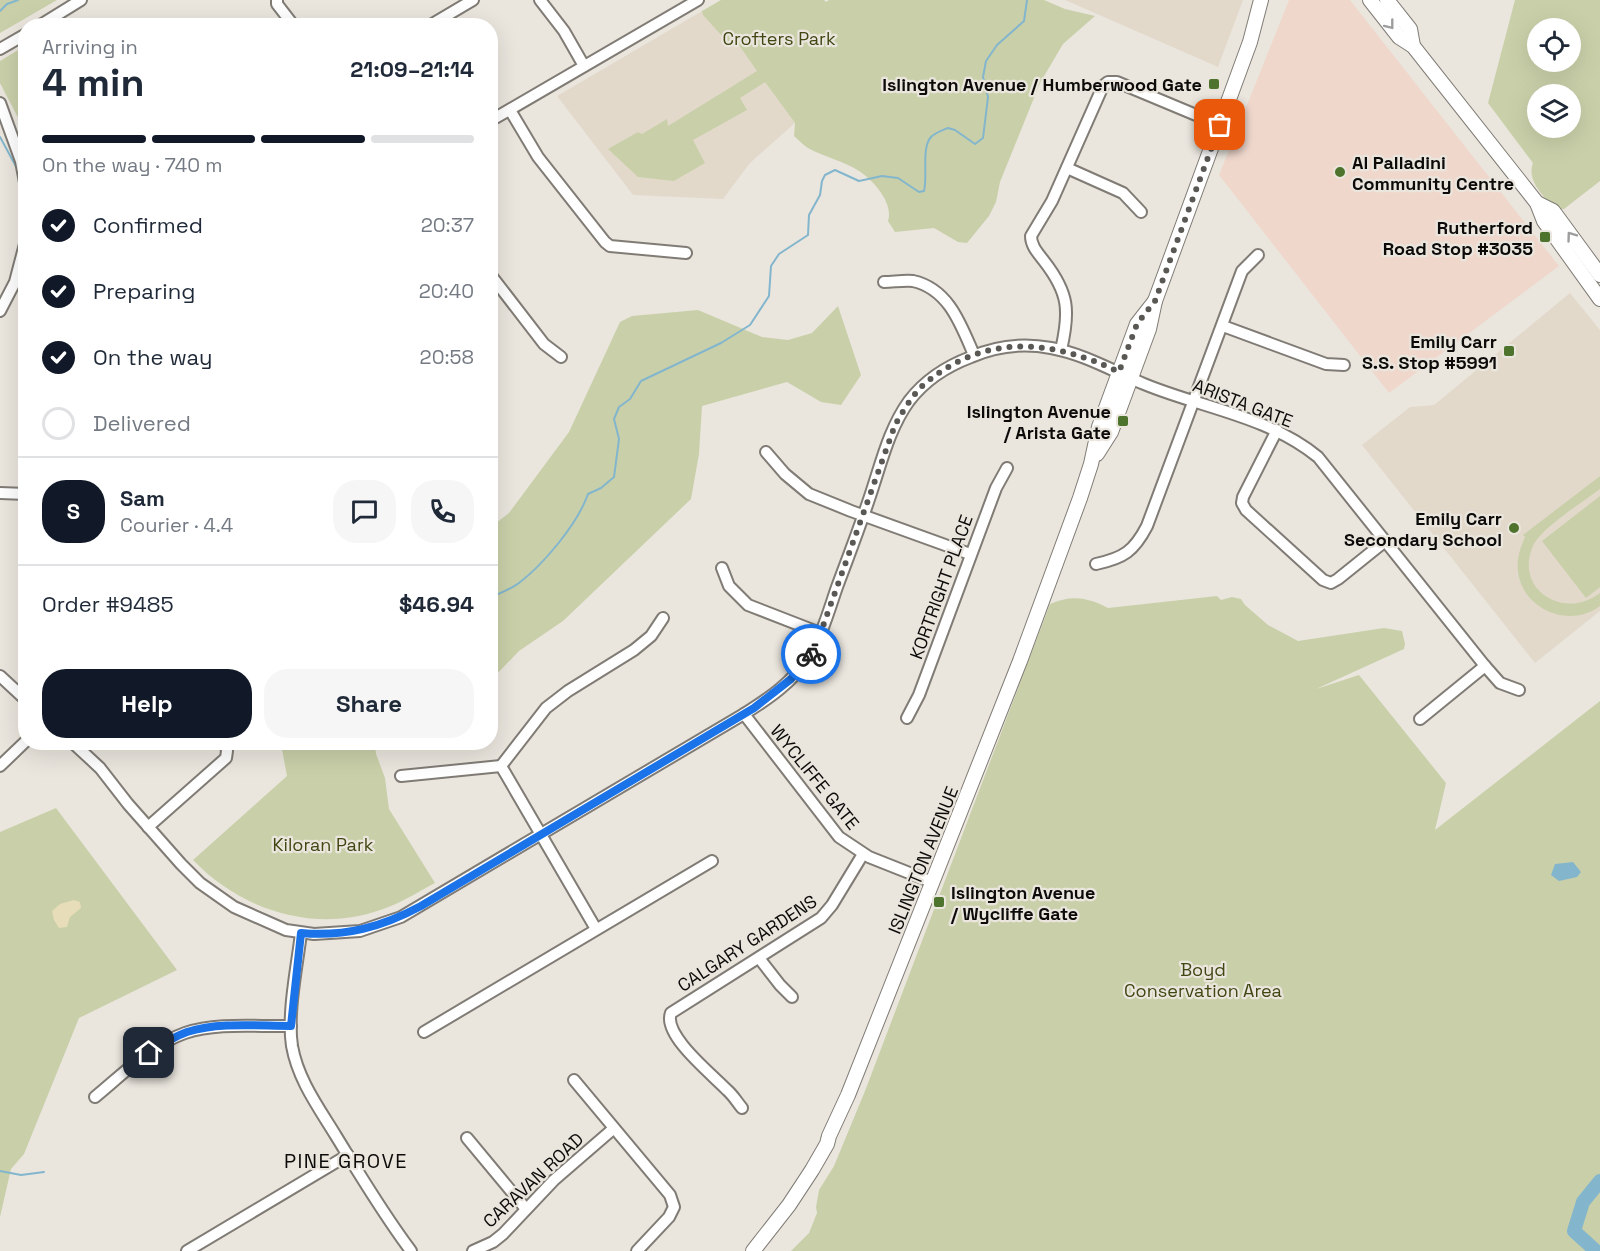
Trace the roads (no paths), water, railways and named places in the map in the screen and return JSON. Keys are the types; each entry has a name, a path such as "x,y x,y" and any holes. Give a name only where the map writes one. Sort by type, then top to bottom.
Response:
{"main road":[{"name":"ISLINGTON AVENUE","path":"753,1251 789,1205 827,1144 848,1095 1020,661 1091,464 1111,432 1137,324 1155,301 1250,42 1261,0"},
{"path":"1370,0 1399,38 1413,46 1537,203 1544,222 1600,298"},
{"path":"1387,0 1410,29 1413,46"},
{"path":"1537,203 1553,211 1600,275"}],"street":[{"path":"52,18 81,0"},
{"path":"277,0 288,18"},
{"path":"443,18 473,0"},
{"path":"540,0 564,31 584,66"},
{"path":"498,117 698,0"},
{"path":"0,49 18,38"},
{"path":"1061,350 1067,315 1064,294 1055,276 1033,246 1031,236 1052,201 1103,86 1108,82 1117,82 1220,125"},
{"path":"0,103 3,121 18,154"},
{"path":"510,110 538,157 605,242 610,246 686,253"},
{"path":"1067,168 1123,193 1141,212"},
{"path":"1096,564 1115,560 1129,553 1142,535 1195,401 1242,271 1257,255"},
{"path":"0,311 15,282 18,271"},
{"path":"884,282 911,281 931,287 951,305 974,355"},
{"path":"498,284 544,344 561,357"},
{"path":"1223,326 1326,364 1344,366"},
{"name":"ARISTA GATE","path":"81,750 100,768 148,826 200,883 234,907 286,930 301,933 327,934 360,931 401,917 771,696 796,673 808,658 820,633 895,425 909,401 927,382 954,364 974,355 1004,347 1022,346 1061,350 1277,430 1304,446 1318,457 1485,666 1500,683 1519,690"},
{"path":"1277,430 1254,480 1243,497 1242,503 1246,510 1323,580 1331,583 1384,542"},
{"path":"765,452 808,494 970,554"},
{"name":"KORTRIGHT PLACE","path":"908,718 919,695 996,488 1007,468"},
{"path":"0,493 18,494"},
{"path":"722,568 729,586 748,605 820,633"},
{"path":"401,777 501,766 546,708 567,691 634,650 651,636 663,618"},
{"path":"1420,719 1485,666"},
{"path":"0,676 18,693"},
{"name":"WYCLIFFE GATE","path":"744,714 835,833 863,854 932,882"},
{"path":"0,766 18,749"},
{"path":"148,826 226,758 227,750"},
{"path":"501,766 596,929"},
{"name":"CALGARY GARDENS","path":"742,1108 728,1090 692,1058 670,1025 671,1013 821,918 832,905 863,854"},
{"path":"424,1032 711,861"},
{"path":"301,933 291,1026 294,1054 303,1081 411,1251"},
{"path":"759,958 792,997"},
{"path":"95,1096 149,1053 186,1033 224,1027 291,1026"},
{"path":"574,1080 670,1196 674,1207 669,1217 637,1251"},
{"name":"CARAVAN ROAD","path":"473,1251 498,1238 554,1180 613,1129"},
{"path":"467,1138 526,1209"},
{"path":"188,1251 348,1155"}],"water":[{"path":"1573,862 1581,872 1577,877 1559,881 1551,875 1555,864"}],"waterway":[{"path":"0,11 7,4 18,0"},
{"path":"498,594 516,585 539,565 577,517 588,494 601,488 614,477 619,439 614,419 619,407 630,399 641,381 721,343 750,325 769,296 771,266 779,254 808,235 809,215 820,195 825,175 835,170 859,181 882,176 898,178 919,192 924,191 925,155 931,137 948,128 955,130 975,144 983,138 988,97 983,77 986,61 997,45 1024,21 1027,0"},
{"path":"0,137 18,170"},
{"path":"0,1171 21,1175 44,1172"},
{"path":"1596,1251 1574,1231 1583,1202 1600,1181"}],"place":[{"name":"Islington Avenue / Humberwood Gate","path":"1214,84"},
{"name":"Al Palladini Community Centre","path":"1340,172"},
{"name":"Rutherford Road Stop #3035","path":"1545,237"},
{"name":"Emily Carr S.S. Stop #5991","path":"1509,351"},
{"name":"Islington Avenue / Arista Gate","path":"1123,421"},
{"name":"Emily Carr Secondary School","path":"1514,528"},
{"name":"Islington Avenue / Wycliffe Gate","path":"939,902"}],"district":[{"name":"PINE GROVE","path":"346,1161"}],"park label":[{"name":"Crofters Park","path":"779,38"},
{"name":"Kiloran Park","path":"323,844"},
{"name":"Boyd Conservation Area","path":"1203,979"}]}
